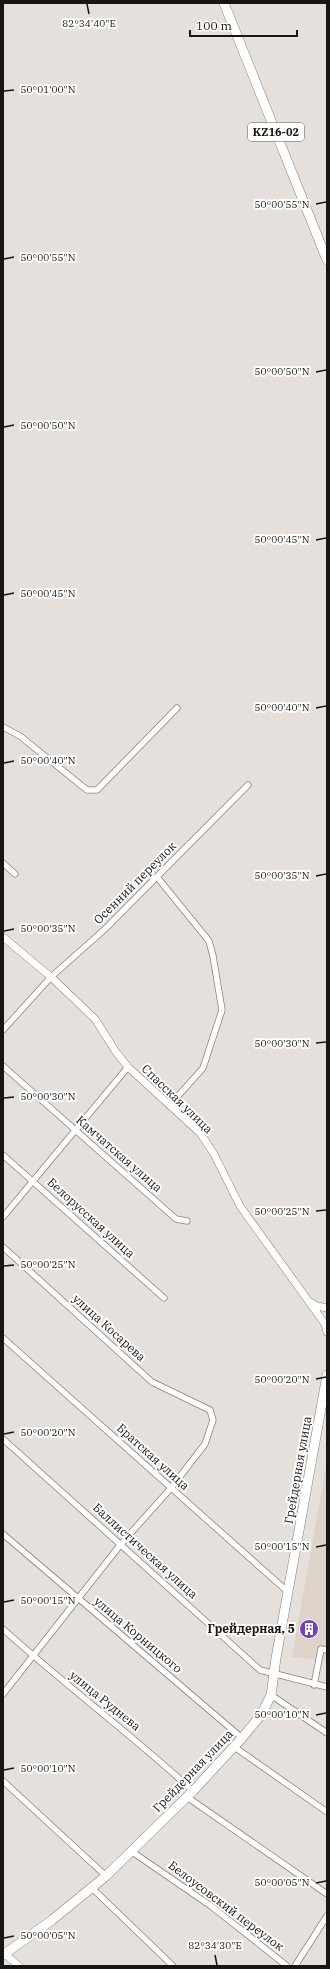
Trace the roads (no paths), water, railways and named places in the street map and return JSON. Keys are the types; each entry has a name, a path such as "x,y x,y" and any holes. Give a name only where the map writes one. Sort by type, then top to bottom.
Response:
{"main road":[{"name":"KZ16-02","path":"224,3 327,260"},
{"name":"Грейдерная улица","path":"4,1955 106,1876 190,1794 262,1715 271,1695 276,1658 327,1375"}],"street":[{"path":"3,727 20,736 87,790 97,790 177,708"},
{"name":"Осенний переулок","path":"3,1030 51,977 105,929 248,785"},
{"path":"3,863 15,874"},
{"path":"157,877 209,940 222,1010 203,1068 170,1105"},
{"name":"Спасская улица","path":"3,937 51,977 95,1019 116,1052 128,1067 200,1133 214,1154 240,1206 308,1300 324,1324 327,1332"},
{"name":"Камчатская улица","path":"3,1066 176,1219 187,1221"},
{"path":"3,1217 128,1067"},
{"name":"Белорусская улица","path":"3,1155 164,1298"},
{"name":"улица Косарева","path":"3,1247 152,1382 210,1410 213,1420 205,1444 171,1488"},
{"path":"308,1300 317,1306 327,1308"},
{"name":"Братская улица","path":"3,1338 288,1592"},
{"name":"Баллистическая улица","path":"3,1438 260,1670 314,1685 327,1687"},
{"path":"3,1694 121,1544 171,1488"},
{"name":"улица Корницкого","path":"3,1534 242,1738"},
{"name":"улица Руднева","path":"3,1629 32,1656 155,1756 190,1794 327,1894"},
{"path":"314,1685 321,1649 327,1650"},
{"path":"271,1695 327,1733"},
{"path":"233,1746 327,1812"},
{"path":"3,1781 106,1876"},
{"name":"Белоусовский переулок","path":"131,1851 211,1906 287,1966"},
{"path":"92,1888 173,1966"},
{"path":"295,1966 327,1916"},
{"path":"4,1955 19,1966"}],"place":[{"name":"Грейдерная, 5","path":"309,1629"}]}
